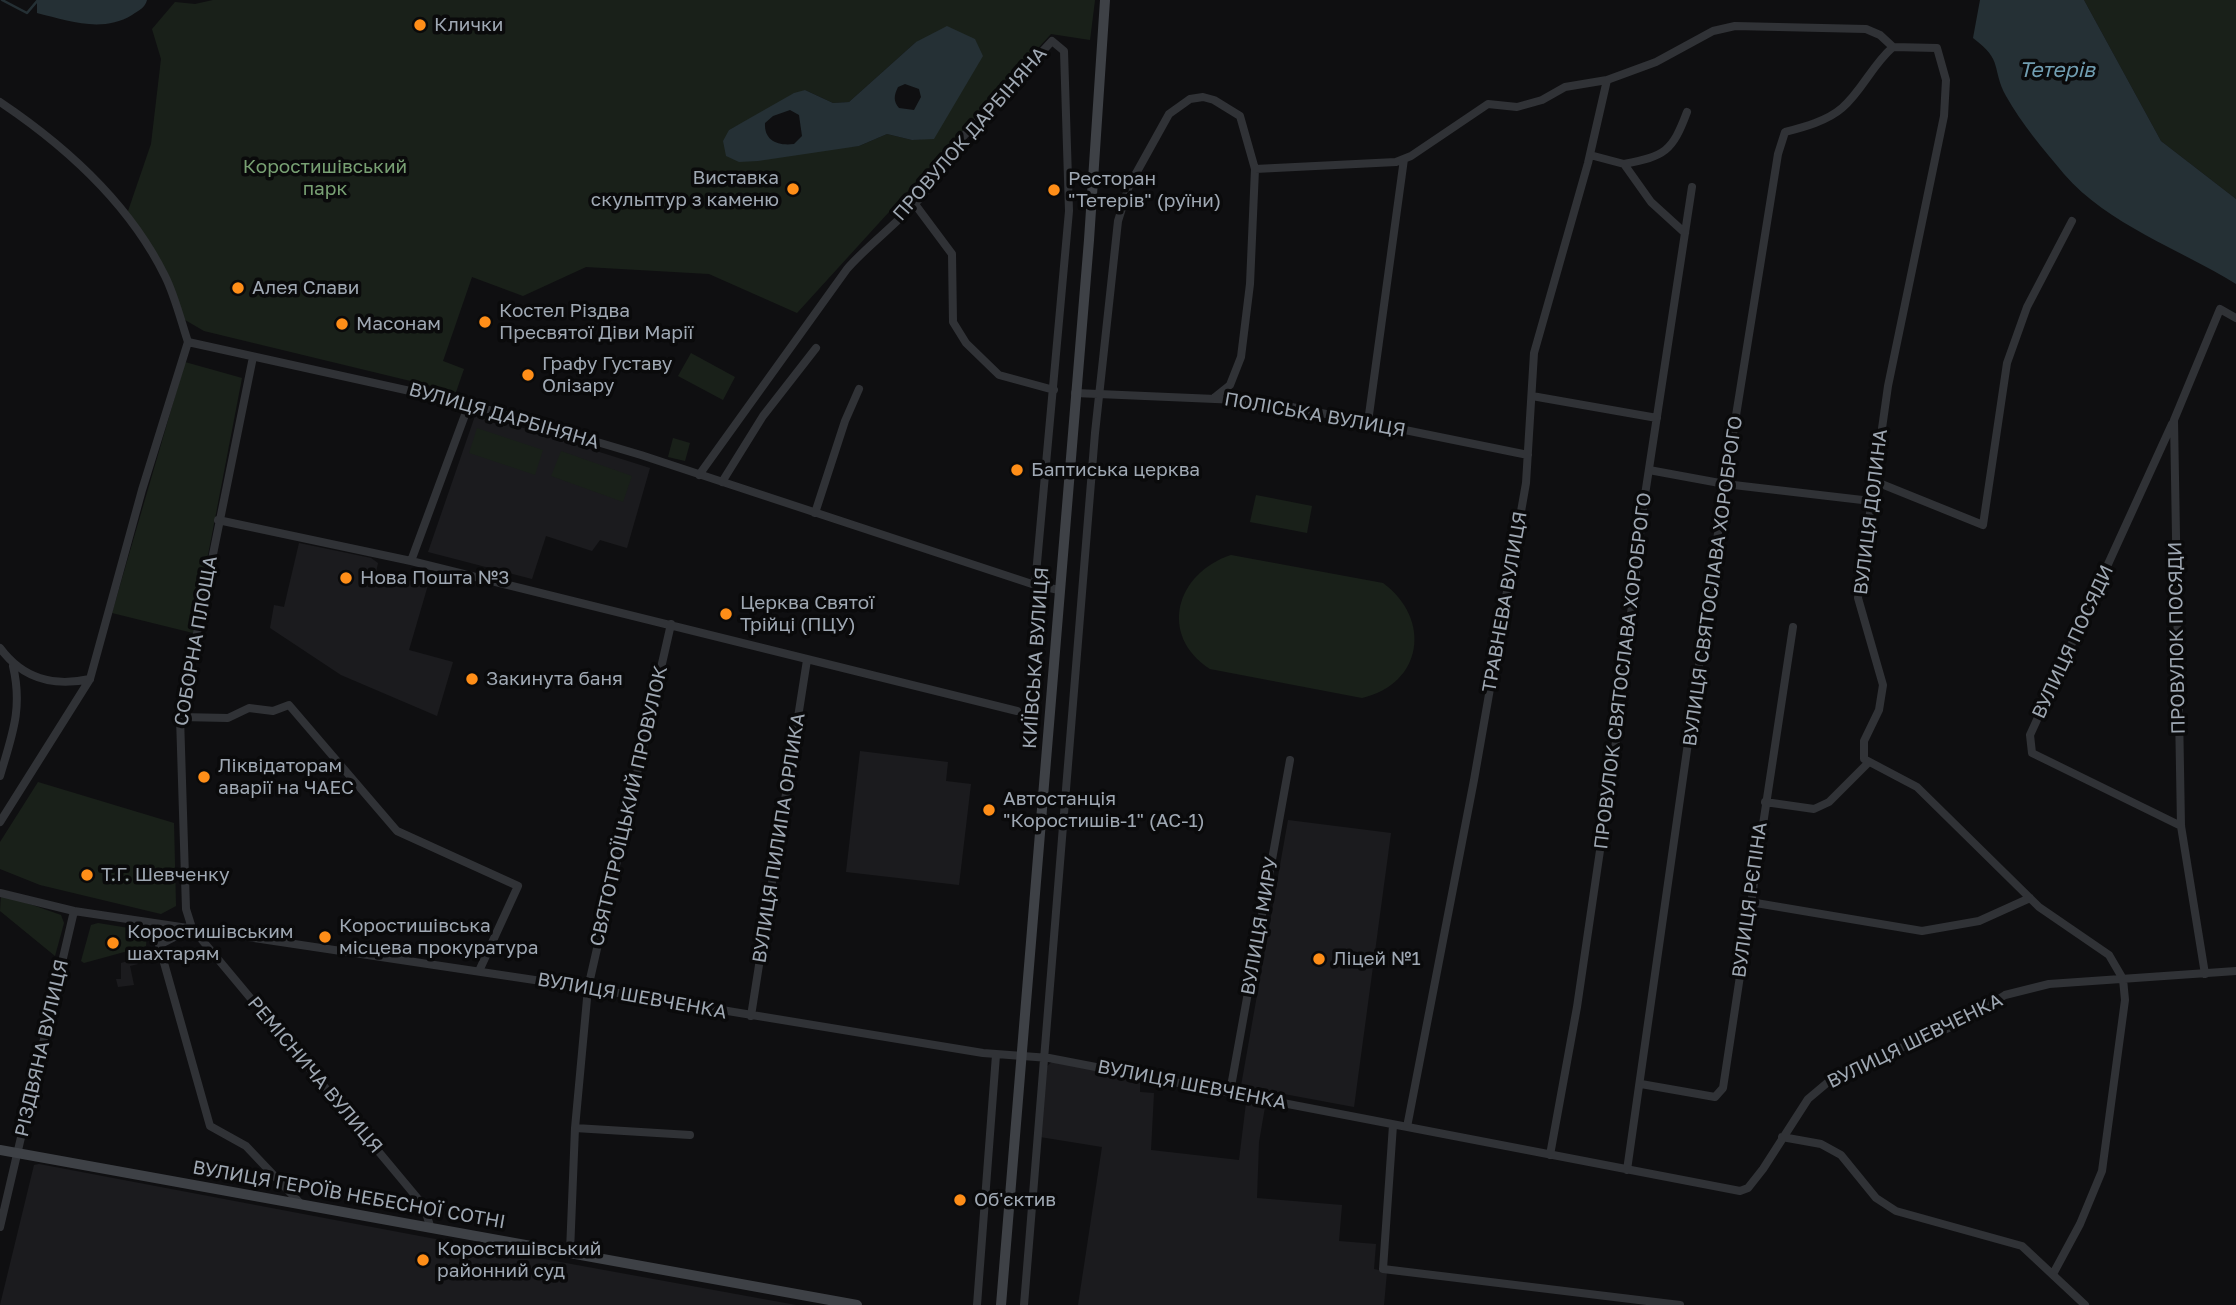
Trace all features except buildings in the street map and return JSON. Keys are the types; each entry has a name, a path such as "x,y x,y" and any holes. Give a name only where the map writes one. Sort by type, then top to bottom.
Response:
{"main road":[{"name":"КИЇВСЬКА ВУЛИЦЯ","path":"1001,1305 1105,0"},
{"name":"ВУЛИЦЯ ГЕРОЇВ НЕБЕСНОЇ СОТНІ","path":"0,1150 857,1305"}],"street":[{"path":"1255,169 1404,159 1488,104 1517,107 1542,100 1565,87 1607,80 1656,62 1713,31 1735,26 1866,29 1881,35 1893,47"},
{"name":"ПРОВУЛОК ДАРБІНЯНА","path":"699,475 847,269 875,238 914,203 943,170 946,156 1052,41 1063,51 1069,211 1054,390"},
{"name":"ВУЛИЦЯ ДОЛИНА","path":"1869,762 1864,759 1864,741 1879,710 1882,685 1858,598 1888,386 1944,116 1946,80 1937,48 1893,47"},
{"name":"ВУЛИЦЯ СВЯТОСЛАВА ХОРОБРОГО","path":"1628,1170 1725,484 1778,154 1785,132 1807,126 1842,108 1879,59 1893,47"},
{"name":"ТРАВНЕВА ВУЛИЦЯ","path":"1407,1127 1474,780 1528,455 1534,353 1590,155 1607,80"},
{"path":"1024,1305 1118,221 1129,186 1145,152 1169,114 1189,99 1203,97 1214,100 1240,116 1255,169 1252,247 1241,357 1230,385 1215,397"},
{"path":"0,102 81,165 127,214 166,277 188,342 142,490 90,678 0,822"},
{"path":"1590,155 1624,164 1652,159 1676,140 1687,113"},
{"path":"1368,422 1404,159"},
{"path":"1624,164 1651,202 1685,233"},
{"name":"ПРОВУЛОК СВЯТОСЛАВА ХОРОБРОГО","path":"1550,1155 1577,1007 1595,887 1649,470 1692,187"},
{"path":"914,203 952,254 953,322 966,343 999,374 1054,390"},
{"path":"1874,481 1983,525 2007,363 2027,307 2072,222"},
{"name":"ПРОВУЛОК ПОСЯДИ","path":"2205,974 2181,826 2174,420 2220,309 2236,318"},
{"name":"ВУЛИЦЯ ДАРБІНЯНА","path":"188,342 469,404 722,482 1035,585 1059,590"},
{"path":"722,482 763,415 816,348"},
{"name":"СОБОРНА ПЛОЩА","path":"192,928 186,909 180,717 253,357"},
{"path":"815,513 845,421 859,389"},
{"name":"КИЇВСЬКА ВУЛИЦЯ","path":"1035,585 1054,390"},
{"name":"ПОЛІСЬКА ВУЛИЦЯ","path":"1075,393 1262,401 1528,455"},
{"path":"1532,396 1657,418"},
{"path":"411,561 469,404"},
{"name":"ВУЛИЦЯ ПОСЯДИ","path":"2174,420 2030,735 2032,753 2181,826"},
{"path":"1649,470 1725,484 1871,501"},
{"path":"218,520 411,561 1017,711"},
{"name":"СВЯТОТРОЇЦЬКИЙ ПРОВУЛОК","path":"570,1252 575,1128 588,988 671,624"},
{"name":"ВУЛИЦЯ РЄПІНА","path":"1641,1084 1715,1097 1723,1088 1793,627"},
{"path":"0,649 13,666 20,693 17,715 0,776"},
{"name":"ВУЛИЦЯ ПИЛИПА ОРЛИКА","path":"751,1016 807,660"},
{"path":"13,666 48,681 71,683 90,678"},
{"path":"180,717 228,719 249,708 273,711 289,705 397,831 518,886 479,971"},
{"name":"ВУЛИЦЯ МИРУ","path":"1230,1092 1290,760"},
{"path":"1765,802 1814,809 1829,802 1869,762 1917,787 2030,898 2109,955 2123,979 2120,1040 2102,1171 2080,1224 2053,1274"},
{"name":"ВУЛИЦЯ ШЕВЧЕНКА","path":"0,893 74,911 588,988 996,1055 1045,1058 1740,1191 1748,1188 1808,1099 1827,1083 1855,1067 1963,1022 2005,995 2049,984 2236,971"},
{"path":"1750,902 1923,932 1979,921 2030,898"},
{"name":"РІЗДВЯНА ВУЛИЦЯ","path":"0,1227 74,911"},
{"path":"192,928 159,944 210,1126 246,1146 269,1166 300,1203"},
{"name":"РЕМІСНИЧА ВУЛИЦЯ","path":"192,928 425,1206 430,1226"},
{"path":"978,1305 996,1055"},
{"path":"1393,1125 1383,1269 1674,1305"},
{"path":"575,1128 690,1135"},
{"path":"1782,1137 1821,1144 1841,1155 1876,1198 1896,1211 2022,1245 2085,1305"}],"shaded area":[{"path":"476,413 650,468 627,548 600,540 592,551 546,536 532,579 428,552"},
{"path":"299,543 371,558 378,563 376,572 428,585 409,650 453,662 437,716 341,675 270,628 274,605 284,607"},
{"path":"860,751 948,762 946,781 971,784 959,885 846,872"},
{"name":"Ліцей №1","path":"1288,820 1391,833 1354,1107 1241,1086"},
{"path":"135,959 138,964 130,966 134,985 118,987 116,979 121,979 121,963"},
{"path":"1053,1061 1140,1079 1140,1092 1154,1093 1151,1150 1239,1160 1246,1103 1265,1107 1259,1142 1257,1198 1342,1205 1339,1241 1376,1244 1374,1269 1387,1272 1384,1305 1078,1305 1102,1147 1040,1137 1047,1066"},
{"path":"34,1165 796,1305 0,1305"}],"green space":[{"name":"Коростишівський парк","path":"213,0 1095,0 1090,40 1051,34 797,313 709,274 586,267 523,296 472,277 443,361 464,369 456,392 204,331 180,317 166,277 127,214 151,144 161,59 152,29 175,2 195,4","holes":["916,42 953,103 933,138 912,140 887,134 859,146 727,156 729,130 805,90 833,103 849,102"]},
{"path":"2084,0 2236,0 2236,199 2161,141"},
{"path":"691,353 735,377 723,400 678,376"},
{"path":"185,362 242,378 193,633 112,613"},
{"path":"477,428 543,450 535,475 469,453"},
{"path":"673,438 690,443 685,461 668,457"},
{"path":"561,451 632,476 623,502 551,476"},
{"path":"1256,495 1312,506 1307,533 1250,522"},
{"path":"1231,555 1383,583 1399,598 1409,614 1414,632 1414,649 1408,665 1398,679 1382,691 1362,698 1210,669 1194,655 1184,639 1179,623 1180,606 1186,590 1197,576 1212,564"},
{"path":"38,782 174,823 176,906 161,914 40,885 0,869 0,842"},
{"path":"1,894 61,915 64,923 55,956 0,911"},
{"path":"98,923 147,931 146,946 84,963 81,961 91,925"}],"water":[{"path":"37,0 147,0 143,7 121,20 85,24 37,13"},
{"name":"Тетерів","path":"1980,0 2084,0 2161,141 2236,199 2236,284 2123,222 2082,192 2064,174 2019,116 2006,96 1993,59 1973,38"},
{"path":"947,26 975,39 983,56 934,139 912,140 887,134 859,146 758,161 739,162 726,156 723,141 729,130 794,93 805,90 833,103 849,102 916,42","holes":["905,84 919,89 921,97 914,110 899,108 896,103 898,87","790,110 799,115 802,136 794,144 773,141 767,134 765,123 773,116"]}],"waterway":[{"path":"2,0 27,13 38,0"}],"place":[{"name":"Клички","path":"420,25"},
{"name":"Виставка скульптур з каменю","path":"793,189"},
{"name":"Ресторан \"Тетерів\" (руїни)","path":"1054,190"},
{"name":"Алея Слави","path":"238,288"},
{"name":"Костел Різдва Пресвятої Діви Марії","path":"485,322"},
{"name":"Масонам","path":"342,324"},
{"name":"Графу Густаву Олізару","path":"528,375"},
{"name":"Баптиська церква","path":"1017,470"},
{"name":"Нова Пошта №3","path":"346,578"},
{"name":"Церква Святої Трійці (ПЦУ)","path":"726,614"},
{"name":"Закинута баня","path":"472,679"},
{"name":"Ліквідаторам аварії на ЧАЕС","path":"204,777"},
{"name":"Автостанція \"Коростишів-1\" (АС-1)","path":"989,810"},
{"name":"Т.Г. Шевченку","path":"87,875"},
{"name":"Коростишівська місцева прокуратура","path":"325,937"},
{"name":"Коростишівським шахтарям","path":"113,943"},
{"name":"Ліцей №1","path":"1319,959"},
{"name":"Об'єктив","path":"960,1200"},
{"name":"Коростишівський районний суд","path":"423,1260"}]}
